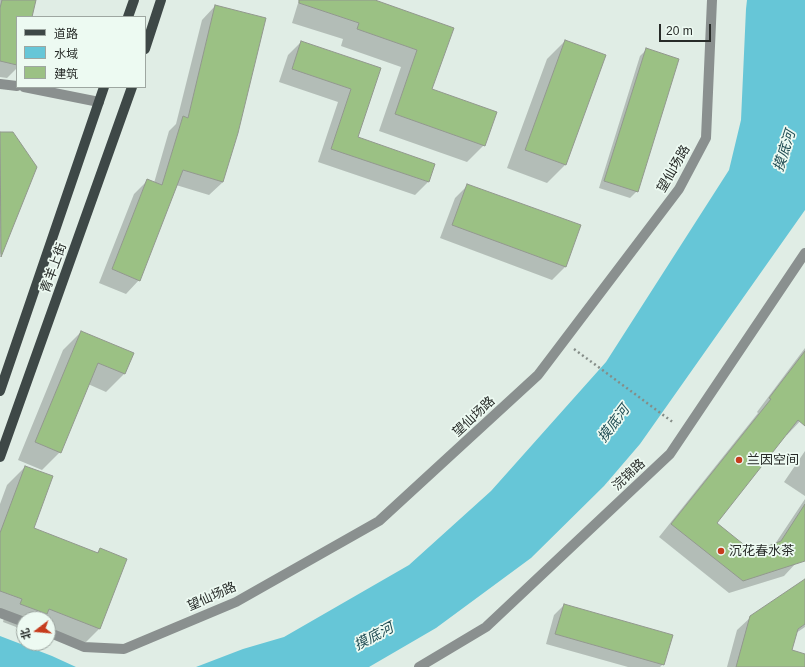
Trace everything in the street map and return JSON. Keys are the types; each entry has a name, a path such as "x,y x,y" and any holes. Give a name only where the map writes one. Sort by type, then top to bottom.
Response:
{"main road":[{"path":"128,16 134,0"},
{"path":"146,46 161,0"},
{"name":"青羊上街","path":"0,391 104,88"},
{"name":"青羊上街","path":"0,457 132,88"}],"street":[{"name":"望仙场路","path":"56,635 84,646 124,649 236,602 379,521 538,375 679,189 706,138 712,0"},
{"path":"0,84 16,86"},
{"path":"29,88 99,102"},
{"name":"浣锦路","path":"419,667 486,627 670,454 805,253"},
{"path":"0,613 16,619"}],"path":[{"path":"576,350 675,423"}],"water":[{"name":"摸底河","path":"747,0 805,0 805,210 640,444 604,486 531,558 436,628 369,667 196,667 243,649 284,637 409,565 491,491 606,362 729,170 741,120"},
{"path":"0,636 16,642 16,651 39,651 76,667 0,667"}],"building":[{"path":"2,0 36,0 32,16 16,16 16,65 0,61 0,8"},
{"path":"299,0 375,0 454,28 432,89 497,112 485,146 395,114 417,50 357,29 359,23 299,3"},
{"path":"215,5 266,18 238,133 223,182 183,170 140,281 112,269 147,179 162,185 183,116 188,118"},
{"path":"565,40 606,55 566,165 525,150"},
{"path":"301,41 381,68 358,137 435,164 429,182 331,149 351,89 292,69"},
{"path":"646,48 679,59 638,192 604,181"},
{"path":"0,132 13,132 37,167 1,257"},
{"path":"467,184 581,225 566,267 452,225"},
{"path":"81,331 134,353 125,374 98,363 61,453 35,442"},
{"path":"805,351 805,426 798,420 717,523 753,552 781,541 805,504 805,561 743,581 671,524 771,399 769,398"},
{"path":"25,466 53,476 34,528 98,553 100,548 127,559 100,629 56,611 49,609 48,611 39,611 20,604 22,599 0,591 0,533"},
{"path":"805,579 805,624 798,629 792,650 805,654 805,667 736,667 750,616"},
{"path":"564,604 673,635 664,665 555,634"}],"place":[{"name":"兰因空间","path":"739,460"},
{"name":"沉花春水茶","path":"721,551"}]}
